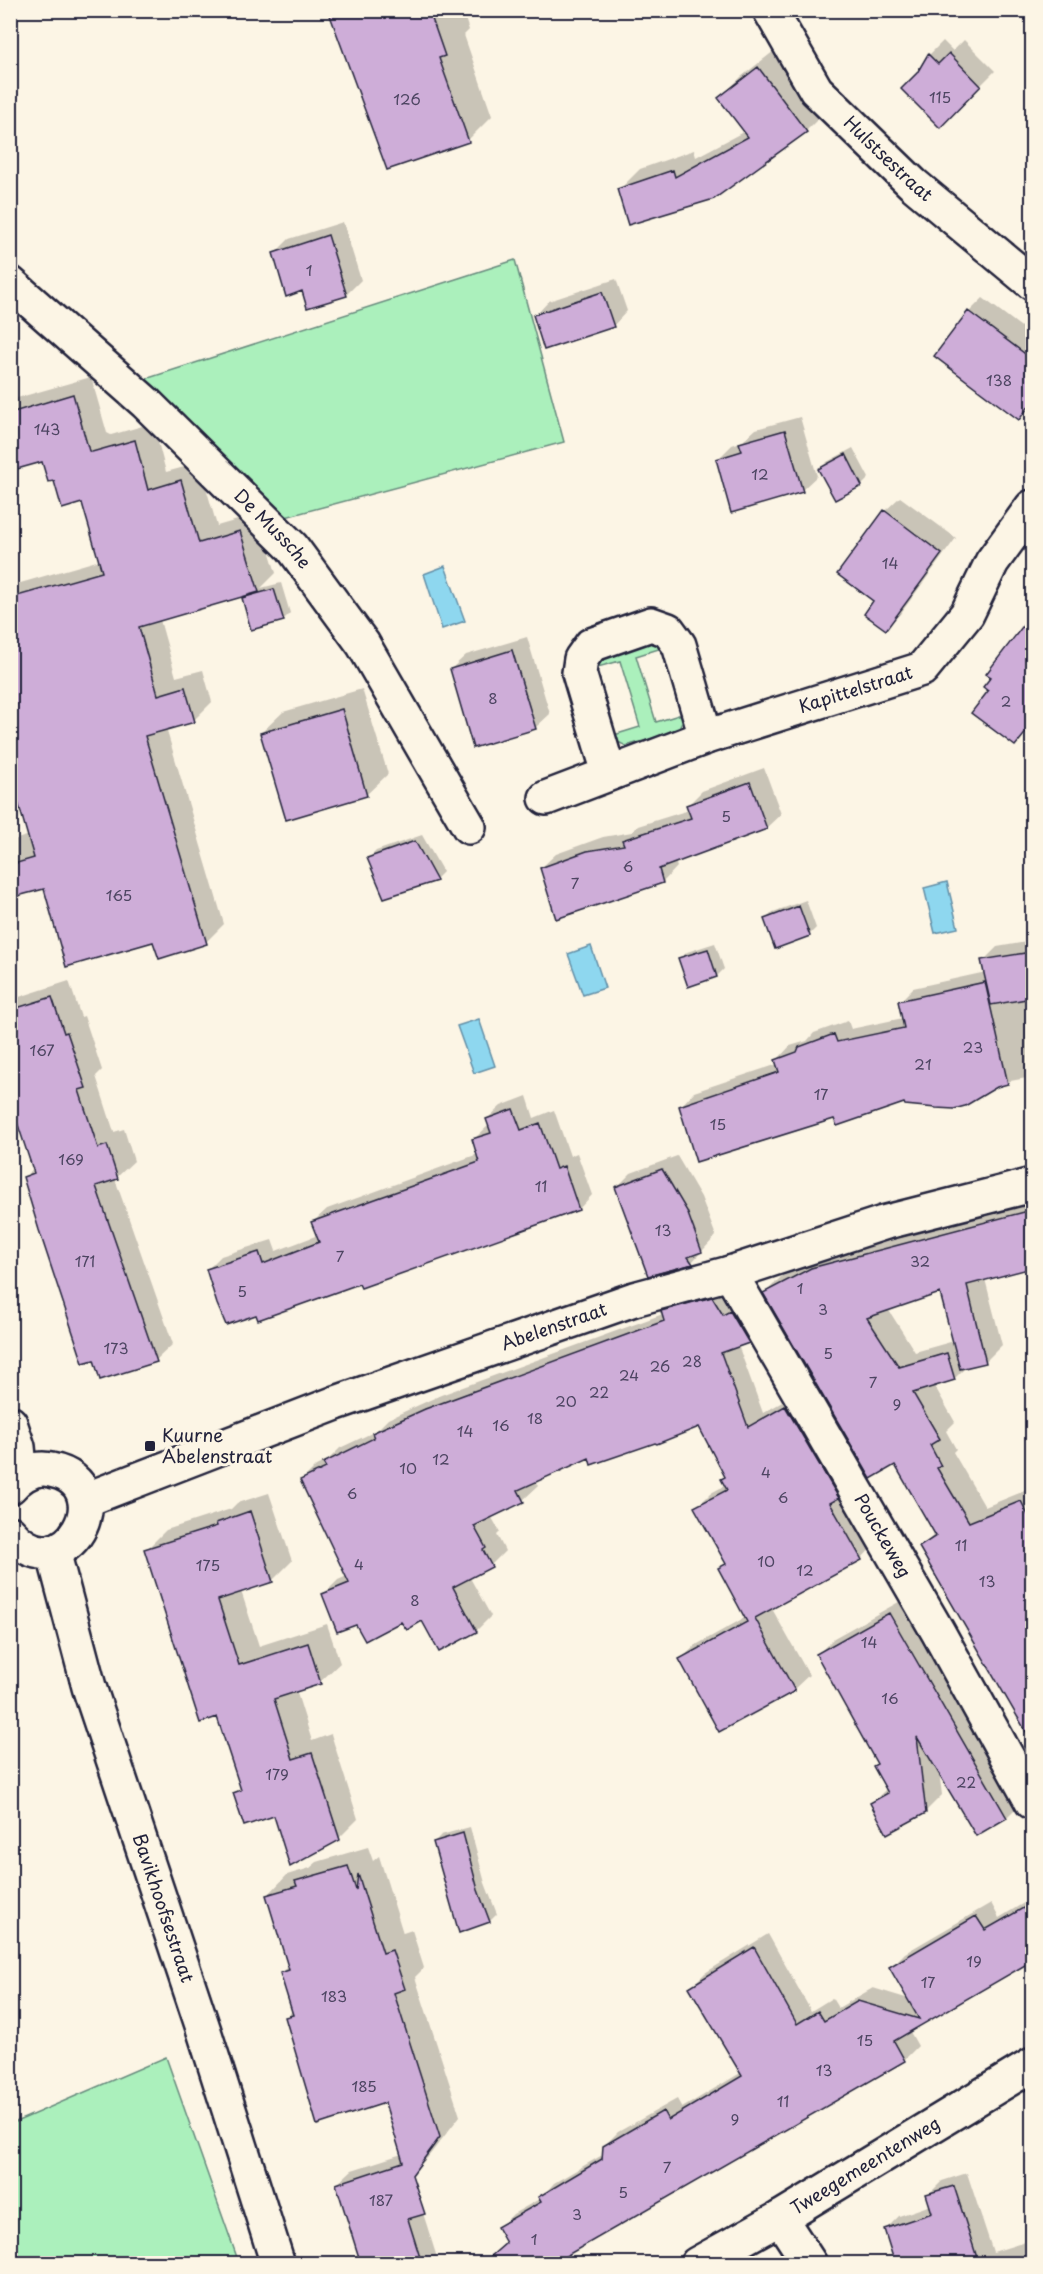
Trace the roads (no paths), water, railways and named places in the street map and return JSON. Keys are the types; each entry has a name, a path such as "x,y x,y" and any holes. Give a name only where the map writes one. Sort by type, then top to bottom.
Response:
{"street":[{"name":"Hulstsestraat","path":"770,10 816,90 913,184 1032,283"},
{"name":"De Mussche","path":"10,283 146,403 292,547 363,644 469,827"},
{"name":"Kapittelstraat","path":"546,798 706,737 922,669 967,614 992,562 1032,507"},
{"path":"609,773 579,673 581,659 591,645 651,624 668,630 679,645 706,737"},
{"name":"Abelenstraat","path":"85,1500 336,1403 634,1299 730,1273 883,1223 1032,1185"},
{"name":"Pouckeweg","path":"730,1273 938,1632 1032,1802"},
{"path":"10,1423 18,1447 16,1481"},
{"path":"10,1533 19,1543 35,1551 53,1551 68,1545 80,1533 86,1517 85,1500 80,1488 60,1471 47,1469 34,1471 16,1481"},
{"name":"Bavikhoofsestraat","path":"53,1551 89,1687 204,2031 278,2264"},
{"name":"Tweegemeentenweg","path":"697,2264 780,2218 1032,2065"},
{"path":"780,2218 810,2264"}],"water":[{"path":"445,566 465,621 442,629 424,574"},
{"path":"947,882 958,928 935,933 924,888"},
{"path":"591,946 605,988 583,995 568,954"},
{"path":"479,1019 495,1066 474,1073 457,1026"}],"place":[{"name":"Kuurne Abelenstraat","path":"150,1446"}]}
